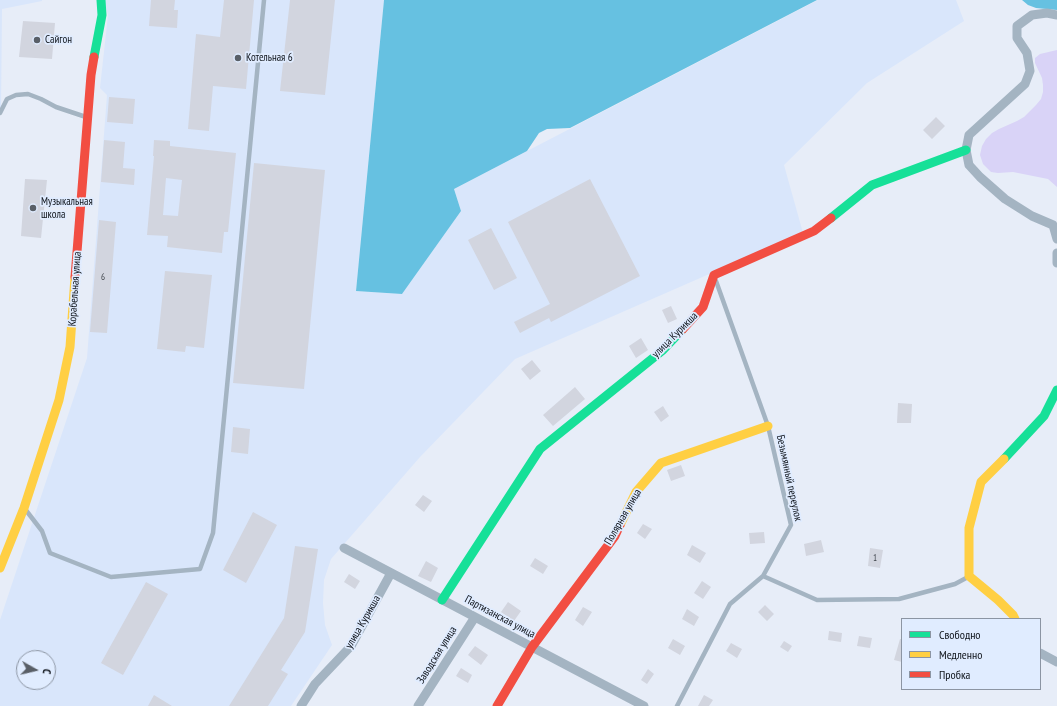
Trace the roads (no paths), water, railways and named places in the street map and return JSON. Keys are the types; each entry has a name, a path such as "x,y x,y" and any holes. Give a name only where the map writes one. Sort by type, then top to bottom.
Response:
{"street":[{"name":"Корабельная улица","path":"0,568 24,508 59,400 70,347 88,118 92,75 102,14 101,0"},
{"path":"1057,15 1046,13 1032,15 1017,26 1016,38 1027,53 1030,71 1025,84 969,135 966,150 969,165 980,177 1005,199 1032,216 1053,225 1057,239"},
{"path":"714,275 814,231 872,186 966,150"},
{"path":"1057,253 1057,263"},
{"name":"улица Курикша","path":"442,600 540,449 663,350 703,307 714,275"},
{"path":"1015,618 1013,614 998,600 969,576 969,528 980,482 1044,416 1057,390"},
{"name":"Полярная улица","path":"497,706 532,647 615,536 636,492 661,463 768,426"},
{"name":"Партизанская улица","path":"344,548 644,706"},
{"name":"улица Курикша","path":"301,706 315,684 351,646 391,573"},
{"name":"Заводская улица","path":"418,706 475,617"},
{"path":"1041,654 1057,662"}],"lane":[{"path":"24,508 42,531 50,553 110,577 200,569 213,533 264,0"},
{"path":"0,113 7,99 16,95 28,94 56,107 88,118"},
{"name":"Безымянный переулок","path":"677,706 730,604 763,576 791,525 768,426 714,275"},
{"path":"763,576 817,600 899,599 955,584 969,576"}],"water":[{"path":"384,0 817,0 570,128 547,129 539,133 527,151 454,189 461,211 402,294 356,291"},
{"path":"1022,0 1057,0 1057,10 1036,8 1028,5"}],"place":[{"name":"Сайгон","path":"37,40"},
{"name":"Котельная 6","path":"238,58"},
{"name":"Музыкальная школа","path":"33,208"}]}
